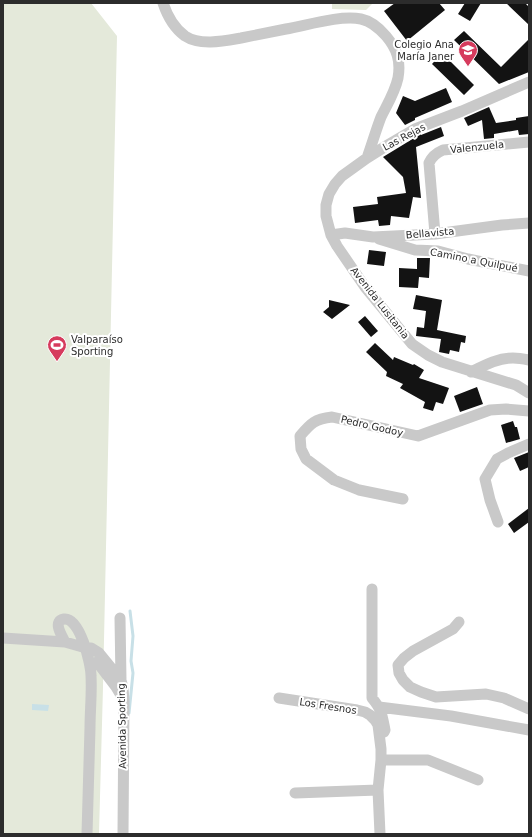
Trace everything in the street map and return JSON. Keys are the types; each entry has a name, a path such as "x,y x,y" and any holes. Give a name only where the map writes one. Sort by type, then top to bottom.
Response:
{"street":[{"path":"164,3 167,13 176,27 185,36 210,42 286,30 313,23 350,18 362,19 374,24 384,33 393,45 399,60 398,79 381,119 367,158"},
{"name":"Las Rejas","path":"331,235 326,216 326,205 329,194 342,176 367,158 415,130 529,82"},
{"name":"Valenzuela","path":"435,234 429,163 432,157 443,150 529,142"},
{"name":"Bellavista","path":"331,235 345,233 373,237 435,234 529,223"},
{"name":"Avenida Lusitania","path":"331,235 365,287 412,344 428,355 442,362 516,385 529,393"},
{"name":"Camino a Quilpué","path":"373,237 415,250 438,251 468,259 529,271"},
{"path":"471,372 486,364 499,360 513,358 529,360"},
{"name":"Pedro Godoy","path":"403,499 359,490 334,480 306,459 301,449 300,436 309,425 321,418 332,417 418,436 490,410 506,409 529,411"},
{"path":"498,522 490,500 485,479 497,459 529,444"},
{"path":"372,589 372,698 382,712 385,730 381,749"},
{"name":"Avenida Sporting","path":"120,618 121,680 124,701 123,834"},
{"path":"65,642 58,626 62,620 66,619 78,629 86,648 91,676 87,834"},
{"path":"459,622 453,629 413,651 404,658 398,666 399,673 403,680 410,687 436,697 486,694 504,698 529,709"},
{"path":"3,638 65,642 91,648 99,653 121,680"},
{"path":"86,648 116,687 124,701"},
{"name":"Los Fresnos","path":"279,698 358,710 365,712 375,720 378,725 381,749 378,790 380,834"},
{"path":"379,707 451,716 529,730"},
{"path":"381,760 428,760 478,780"},
{"path":"295,793 378,790"}],"shaded area":[{"name":"Valparaíso Sporting","path":"3,3 91,3 117,36 99,834 3,834"},
{"path":"332,3 373,3 366,10 332,9"}],"water":[{"path":"32,704 49,705 48,711 32,710"}],"building":[{"path":"395,3 439,3 445,10 407,41 384,11"},
{"path":"465,3 481,3 470,21 458,14"},
{"path":"506,3 525,3 529,7 529,25"},
{"path":"464,31 501,67 529,39 529,72 499,84 454,40"},
{"path":"442,53 474,85 464,95 432,64"},
{"path":"446,88 452,102 415,118 415,120 405,125 396,113 403,96 415,101"},
{"path":"489,107 496,123 516,120 516,118 529,116 529,134 519,135 518,130 494,134 494,138 484,139 482,120 468,126 464,118"},
{"path":"441,127 444,136 416,147 421,198 413,197 409,218 391,216 390,225 379,226 378,220 355,223 353,207 378,204 377,197 406,193 403,177 383,157 419,135"},
{"path":"369,250 386,252 384,266 367,264"},
{"path":"417,258 430,258 429,278 419,277 418,288 399,287 399,268 417,269"},
{"path":"416,295 442,300 437,330 466,336 465,343 461,342 459,352 450,350 449,354 439,352 441,339 416,336 417,327 424,328 426,311 413,309"},
{"path":"329,300 350,305 332,319 323,312 329,307"},
{"path":"365,316 378,331 371,337 358,322"},
{"path":"375,343 393,360 394,357 413,365 414,364 424,370 419,378 449,388 443,404 436,402 433,411 423,408 425,402 400,388 403,384 386,376 387,372 366,352"},
{"path":"477,387 483,404 460,412 454,396"},
{"path":"513,421 515,427 517,427 520,439 506,443 501,425"},
{"path":"529,452 529,467 520,471 514,458"},
{"path":"529,508 529,522 514,533 508,524"}],"waterway":[{"path":"129,713 133,673 131,661 133,636 130,611"}],"place":[{"name":"Colegio Ana María Janer","path":"468,67"},
{"name":"Valparaíso Sporting","path":"57,362"}]}
